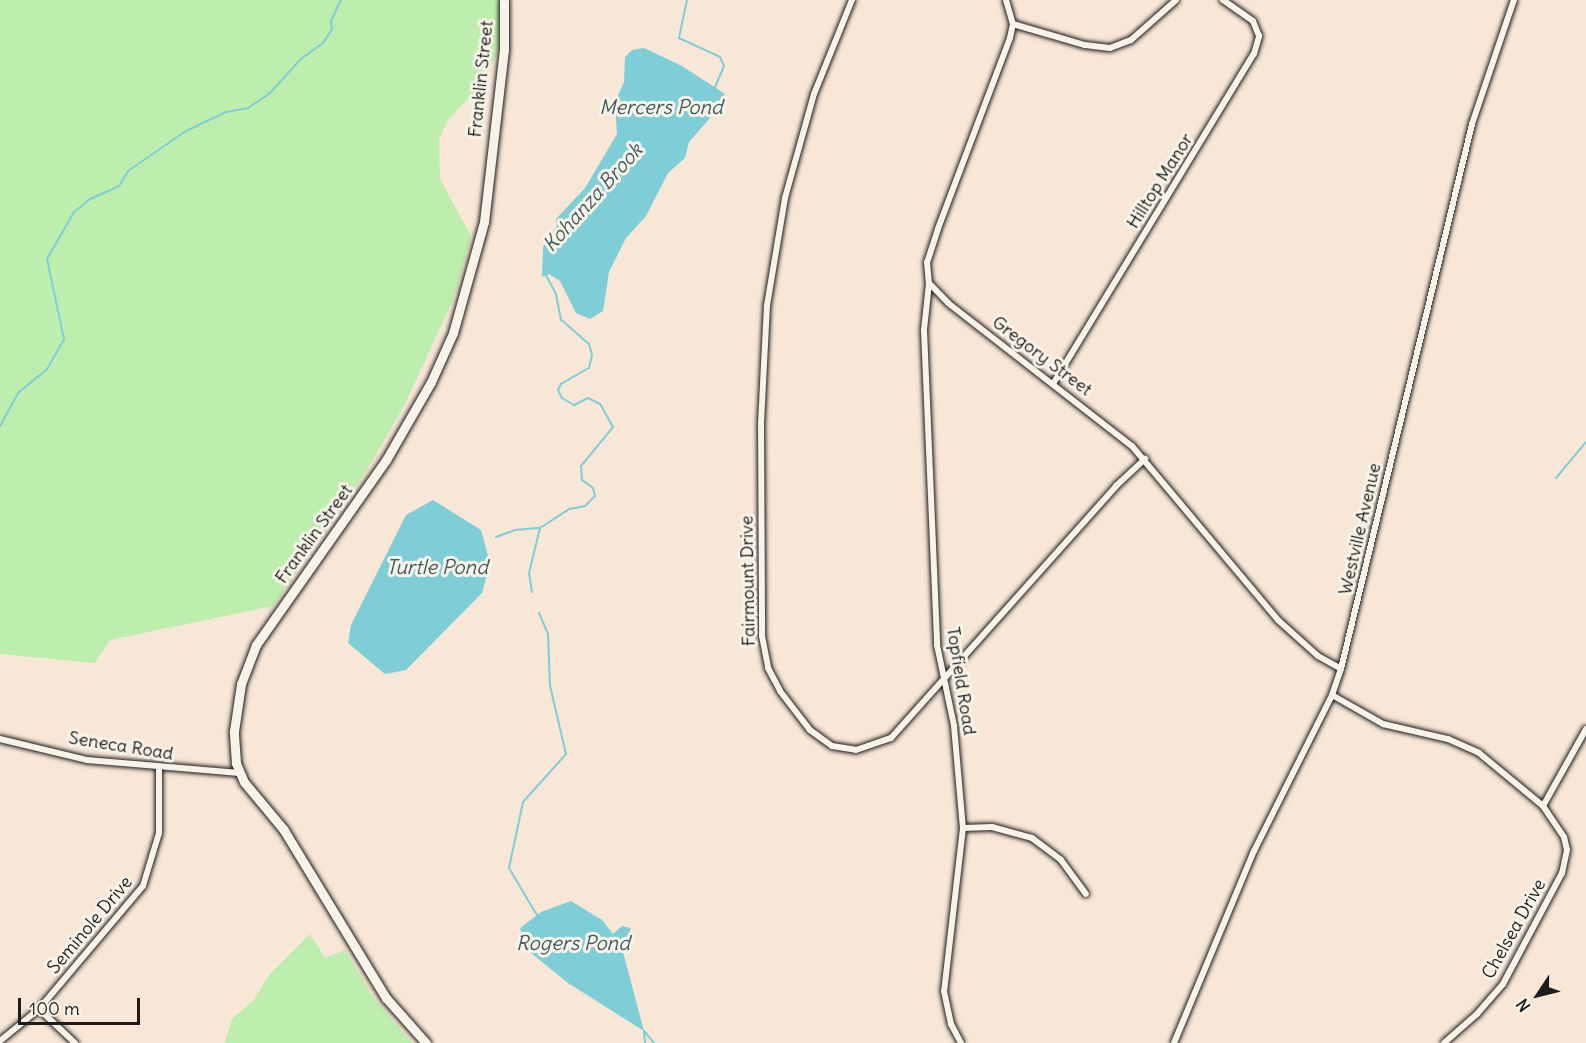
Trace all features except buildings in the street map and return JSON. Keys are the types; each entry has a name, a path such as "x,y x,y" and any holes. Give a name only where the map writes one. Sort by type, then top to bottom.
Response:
{"main road":[{"name":"Franklin Street","path":"426,1043 386,998 284,830 239,773 234,754 236,713 252,654 386,460 431,382 453,333 484,222 504,50 504,0"}],"street":[{"name":"Fairmount Drive","path":"852,0 814,94 785,198 767,305 761,422 763,645 774,679 799,718 822,740 844,749 868,747 891,738 1116,486 1145,459"},
{"path":"929,283 927,262 1013,24 1006,0"},
{"path":"1013,24 1085,45 1110,48 1131,40 1176,0"},
{"name":"Hilltop Manor","path":"1053,384 1254,54 1259,36 1253,21 1223,0"},
{"name":"Westville Avenue","path":"1174,1043 1254,851 1332,695 1341,669 1472,124 1514,0"},
{"name":"Topfield Road","path":"929,283 925,296 926,377 937,645 954,726 963,828 943,978 946,1009 961,1043"},
{"name":"Gregory Street","path":"929,283 948,303 1145,459 1199,530 1278,620 1318,656 1341,669"},
{"name":"Chelsea Drive","path":"1332,695 1383,724 1465,745 1543,806 1564,837 1567,850 1562,873 1503,984 1477,1014 1444,1043"},
{"path":"1543,806 1586,729"},
{"name":"Seneca Road","path":"0,739 87,760 159,769 239,773"},
{"name":"Seminole Drive","path":"0,1041 39,1009 143,886 154,862 159,833 159,769"},
{"path":"963,828 992,827 1032,838 1061,860 1086,894"},
{"path":"39,1009 75,1043"}],"green space":[{"path":"0,0 499,0 498,53 480,86 448,120 439,139 440,179 471,236 469,245 453,300 405,404 367,470 273,606 110,640 95,663 0,654"},
{"path":"310,934 325,958 345,950 373,997 412,1043 225,1043 232,1019 254,1000 268,976"}],"water":[{"name":"Mercers Pond","path":"644,48 682,66 725,94 717,110 689,142 685,158 668,173 646,216 626,238 609,272 603,311 590,319 576,313 560,281 549,274 542,277 543,247 557,226 556,219 585,188 617,134 615,102 624,82 625,57 632,50"},
{"name":"Turtle Pond","path":"433,500 481,530 490,563 482,593 406,670 385,674 348,643 351,625 406,515"},
{"name":"Rogers Pond","path":"571,901 602,920 613,934 622,926 631,928 623,952 644,1031 568,983 526,949 520,928 541,912"}],"waterway":[{"path":"0,426 19,392 47,369 64,339 47,259 74,212 90,199 119,186 128,171 186,131 226,112 248,108 269,94 301,59 323,43 332,29 331,21 341,0"},
{"name":"Kohanza Brook","path":"687,0 679,38 720,57 724,66 714,89"},
{"name":"Kohanza Brook","path":"496,537 515,530 540,528 569,509 585,506 595,496 593,488 582,480 581,466 613,427 600,404 588,398 574,405 562,398 558,390 561,384 589,368 592,355 589,344 561,320 556,294 545,273"},
{"path":"1556,478 1586,442"},
{"name":"Kohanza Brook","path":"532,592 529,573 540,528"},
{"name":"Kohanza Brook","path":"538,917 509,868 523,802 566,754 550,686 548,634 539,613"},
{"name":"Kohanza Brook","path":"644,1031 654,1043"},
{"name":"Kohanza Brook","path":"644,1031 645,1043"}]}
